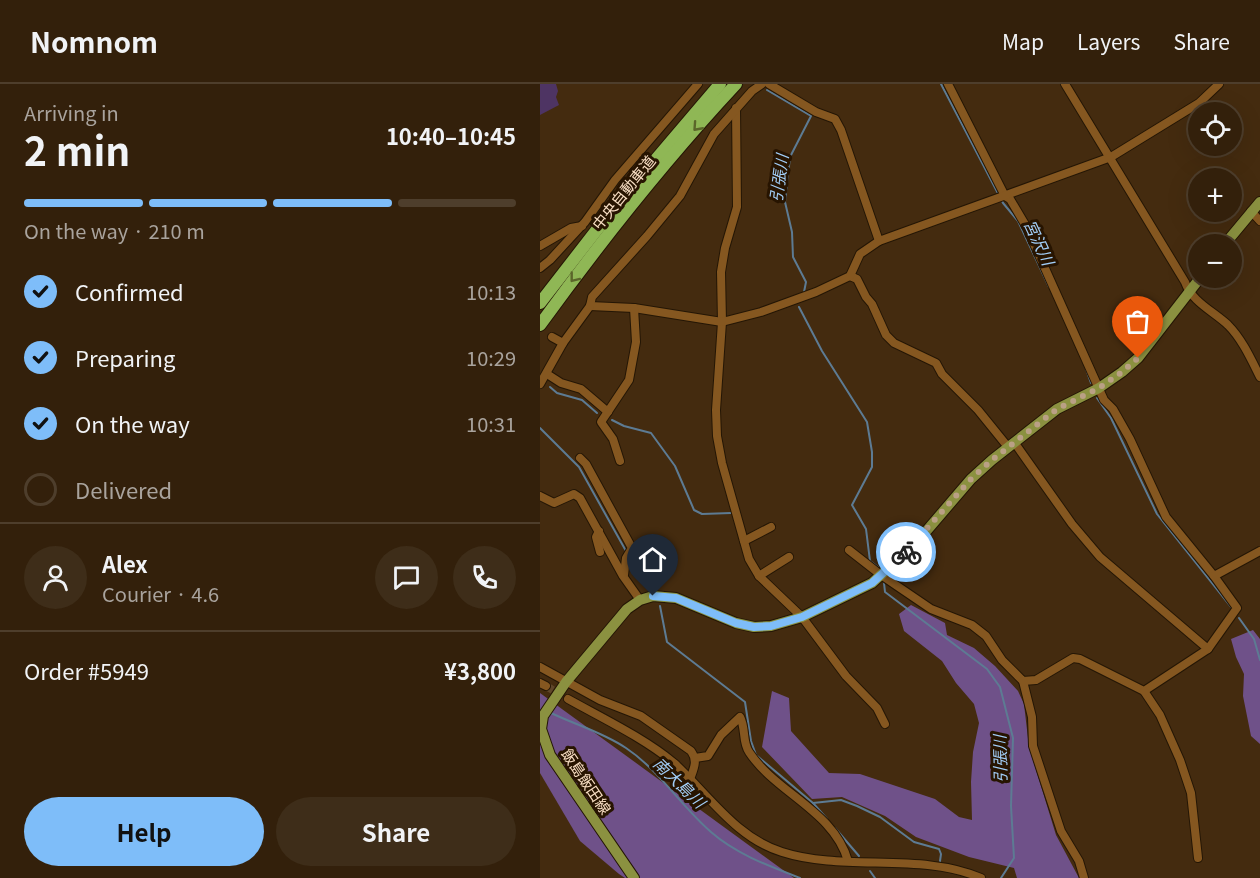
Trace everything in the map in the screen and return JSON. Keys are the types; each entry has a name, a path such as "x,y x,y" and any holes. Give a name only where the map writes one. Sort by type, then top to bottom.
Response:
{"highway":[{"name":"中央自動車道","path":"540,303 606,218 720,84"},
{"name":"中央自動車道","path":"540,324 616,225 736,84"}],"main road":[{"path":"1233,234 1260,202"},
{"path":"640,600 653,596 676,598 736,623 754,627 771,626 802,617 872,583 916,542 971,479 1011,444 1057,409 1099,388 1138,358 1193,288"},
{"name":"飯島飯田線","path":"634,878 550,754 541,729 543,716 566,682 627,609 640,600"}],"street":[{"path":"540,268 582,226 615,180 698,84"},
{"path":"540,384 563,343 590,306 592,297 680,196 714,134 752,91 762,84"},
{"path":"769,84 816,112 835,119 841,130 879,241"},
{"path":"948,84 1000,197"},
{"path":"1065,84 1111,157 1185,282 1189,293 1228,326 1247,351 1260,377"},
{"path":"590,306 634,308 722,322 761,312 816,292 850,276 860,254 879,241 1111,157 1199,103 1219,84"},
{"path":"736,108 737,207 725,248 721,272 722,322 717,382 717,436 728,489 749,559 759,576 802,617 846,676 877,708 885,724"},
{"path":"1000,197 1010,199 1026,226 1104,400 1113,410 1130,439 1166,517 1237,608 1208,649 1144,691"},
{"path":"1251,211 1260,221"},
{"path":"540,246 572,228 582,226"},
{"path":"850,276 857,279 866,297 873,304 876,316 886,335 894,343 936,363 942,374 1011,444 1100,558 1208,649"},
{"path":"620,462 613,439 601,422 629,380 636,342 634,308"},
{"path":"552,337 563,343"},
{"path":"547,374 561,383 581,389 608,412"},
{"path":"580,458 586,464 632,548 626,558 623,576"},
{"path":"540,496 554,503 574,494 580,498 623,576 640,600"},
{"path":"744,541 771,527"},
{"path":"599,531 596,537 600,552"},
{"path":"849,550 931,609 972,625 986,636 1002,660 1023,681 1032,717 1033,746 1061,831 1079,861 1084,878"},
{"path":"1214,576 1260,551"},
{"path":"759,576 789,557"},
{"path":"1023,681 1036,680 1073,658 1080,659 1144,691 1160,715 1180,760 1191,793 1198,858"},
{"path":"540,667 600,700 641,716 691,751 695,758 695,765 690,779"},
{"path":"568,699 672,762 733,823 763,844 796,856 948,868 981,878"},
{"path":"695,758 708,756 721,735 740,717 745,725 747,750 758,764 815,813 844,848 848,861"}],"shaded area":[{"path":"540,84 556,84 558,91 556,97 559,105 540,115"},
{"path":"911,605 945,623 947,635 974,648 995,666 1018,691 1024,704 1029,747 1056,835 1079,878 1017,878 1014,868 969,857 916,837 885,816 842,797 812,799 762,747 772,691 789,698 791,731 829,773 860,774 935,799 959,817 972,820 973,752 979,723 974,704 956,683 942,661 904,631 899,614"},
{"path":"1253,630 1260,639 1260,744 1251,736 1243,696 1244,674 1231,639"},
{"path":"540,693 794,878 625,878 619,874 580,841 540,773"}],"waterway":[{"name":"宮沢川","path":"941,84 1003,203 1018,221 1049,287"},
{"name":"引張川","path":"767,90 811,116 790,157 785,202 792,232 793,257 806,282 804,292"},
{"name":"引張川","path":"799,307 822,351 867,422 872,467 852,505 866,529 870,561 878,567"},
{"name":"宮沢川","path":"1086,369 1091,383"},
{"path":"550,387 557,393 582,400 597,413"},
{"name":"宮沢川","path":"1097,398 1111,418 1157,514 1231,607"},
{"path":"612,420 624,426 651,433 675,466 694,510 702,514 731,513"},
{"path":"540,428 579,467 626,551 653,579 656,589"},
{"name":"引張川","path":"884,583 885,592 987,669 1000,687 1013,738 1011,806 1014,858 1001,878"},
{"path":"660,606 667,642 745,702 751,741 756,755 813,803 827,819"},
{"name":"宮沢川","path":"1239,618 1254,639 1260,660"},
{"name":"南大島川","path":"551,713 617,742 649,767 700,822 721,840 753,859 800,878"},
{"path":"813,803 841,800 857,806 880,817 914,842 939,849 940,861"},
{"path":"835,828 859,856"},
{"path":"870,871 875,878"}],"tunnel":[{"path":"546,686 568,699"}],"way so far":[{"path":"906,552 971,479 992,460 1057,409 1099,388 1138,358"}],"route":[{"path":"653,596 676,598 736,623 754,627 771,626 802,617 872,583 906,552"}]}
